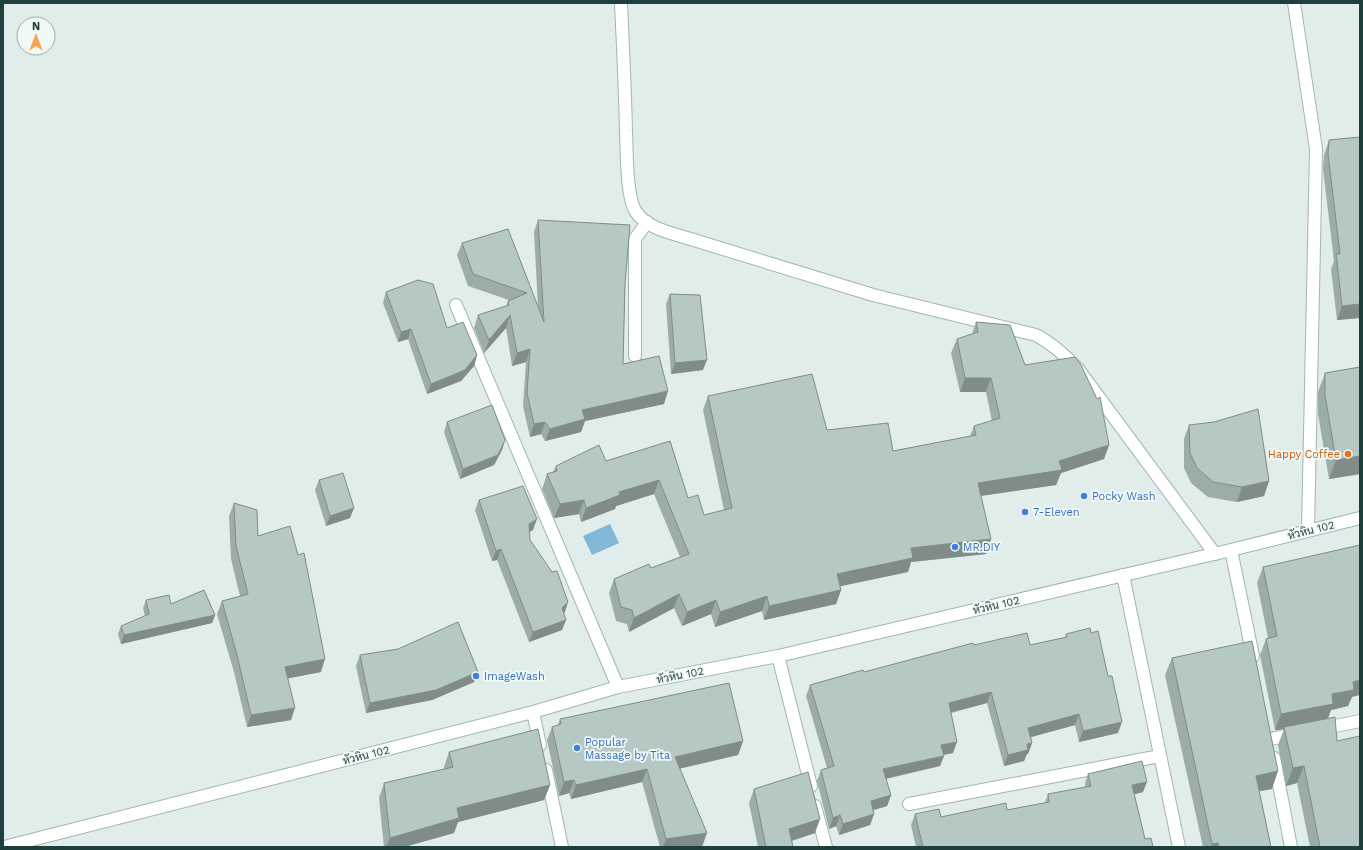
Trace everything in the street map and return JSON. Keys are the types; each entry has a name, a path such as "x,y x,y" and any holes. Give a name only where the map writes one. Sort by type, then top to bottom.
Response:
{"street":[{"path":"621,3 630,193 632,205 637,214 658,229 873,295 1036,335 1049,342 1062,352 1078,369 1215,554"},
{"path":"1294,3 1316,149 1308,530"},
{"path":"1316,149 1331,146"},
{"path":"634,356 635,239 647,222"},
{"path":"456,305 618,687"},
{"name":"หัวหิน 102","path":"4,847 534,712 618,687 778,656 1215,554 1360,518"},
{"path":"1231,550 1256,671"},
{"path":"1123,575 1179,847"},
{"path":"778,656 826,847"},
{"path":"534,712 562,847"},
{"path":"1270,739 1360,721"},
{"path":"1267,724 1291,847"},
{"path":"909,804 1160,756"}],"water":[{"path":"610,524 619,543 592,555 583,536"}],"building":[{"path":"1360,137 1360,304 1342,306 1336,254 1340,254 1328,154 1329,140"},
{"path":"538,220 630,225 625,284 623,364 659,356 668,391 582,410 585,419 550,429 545,422 534,424 527,393 530,349 517,353 510,315 489,340 478,315 509,305 508,301 527,293 473,274 462,243 508,229 544,322"},
{"path":"418,280 433,284 447,328 463,322 477,355 465,370 431,384 411,329 401,332 386,292"},
{"path":"670,294 700,295 707,360 675,363"},
{"path":"976,322 1010,325 1025,365 1075,357 1081,365 1097,399 1100,397 1109,445 1059,461 1062,470 978,483 991,539 911,548 913,558 837,574 841,590 769,606 767,596 720,612 716,600 687,612 679,594 634,618 632,610 621,607 614,579 649,564 651,568 689,554 659,480 619,492 620,495 586,508 584,500 560,504 547,474 557,471 556,466 599,445 606,461 670,441 688,498 698,495 704,515 732,508 708,396 812,374 827,430 888,423 893,451 976,435 974,426 1000,418 991,378 965,378 957,339 978,332"},
{"path":"1360,367 1360,456 1336,460 1325,395 1325,373"},
{"path":"492,405 505,440 498,455 463,469 447,422"},
{"path":"1258,409 1269,481 1242,487 1213,482 1197,468 1190,453 1189,425 1214,422"},
{"path":"343,473 354,508 330,516 319,480"},
{"path":"523,486 537,519 529,524 530,540 552,572 557,571 568,602 562,608 566,620 533,632 501,549 496,551 479,500"},
{"path":"234,503 257,510 258,536 290,526 298,555 304,553 325,659 285,667 295,708 251,715 238,659 222,601 248,594 236,546"},
{"path":"1360,545 1360,680 1353,682 1354,690 1332,694 1333,704 1281,714 1266,639 1277,636 1263,567"},
{"path":"204,590 215,615 124,635 121,626 149,614 146,600 169,595 171,604"},
{"path":"458,622 478,672 436,690 370,703 360,655 398,649"},
{"path":"1090,628 1091,633 1098,631 1108,676 1112,676 1122,722 1083,731 1079,714 1028,728 1032,743 1027,744 1028,750 1008,755 991,692 949,703 957,742 941,745 944,756 883,769 891,795 871,801 874,814 843,824 840,815 833,818 821,770 834,766 810,685 863,670 864,672 973,643 974,645 1027,633 1030,645 1067,637 1066,634"},
{"path":"1252,641 1278,771 1256,776 1271,847 1219,847 1218,843 1212,844 1172,658"},
{"path":"729,683 743,741 675,757 707,833 666,839 647,769 576,785 574,780 564,782 552,727 561,724 560,719"},
{"path":"1335,717 1337,741 1360,736 1360,847 1320,847 1304,766 1293,768 1284,727"},
{"path":"538,729 550,785 457,808 459,818 390,838 384,783 453,767 449,752"},
{"path":"1142,761 1147,782 1132,785 1145,839 1151,838 1153,847 923,847 915,814 939,809 941,817 1006,803 1007,810 1049,802 1048,794 1091,786 1088,774"},
{"path":"808,772 820,819 789,829 793,847 766,847 754,789"}],"place":[{"name":"Happy Coffee","path":"1348,454"},
{"name":"Pocky Wash","path":"1084,496"},
{"name":"7-Eleven","path":"1025,512"},
{"name":"MR.DIY","path":"955,547"},
{"name":"ImageWash","path":"476,676"},
{"name":"Popular Massage by Tita","path":"577,748"}]}
